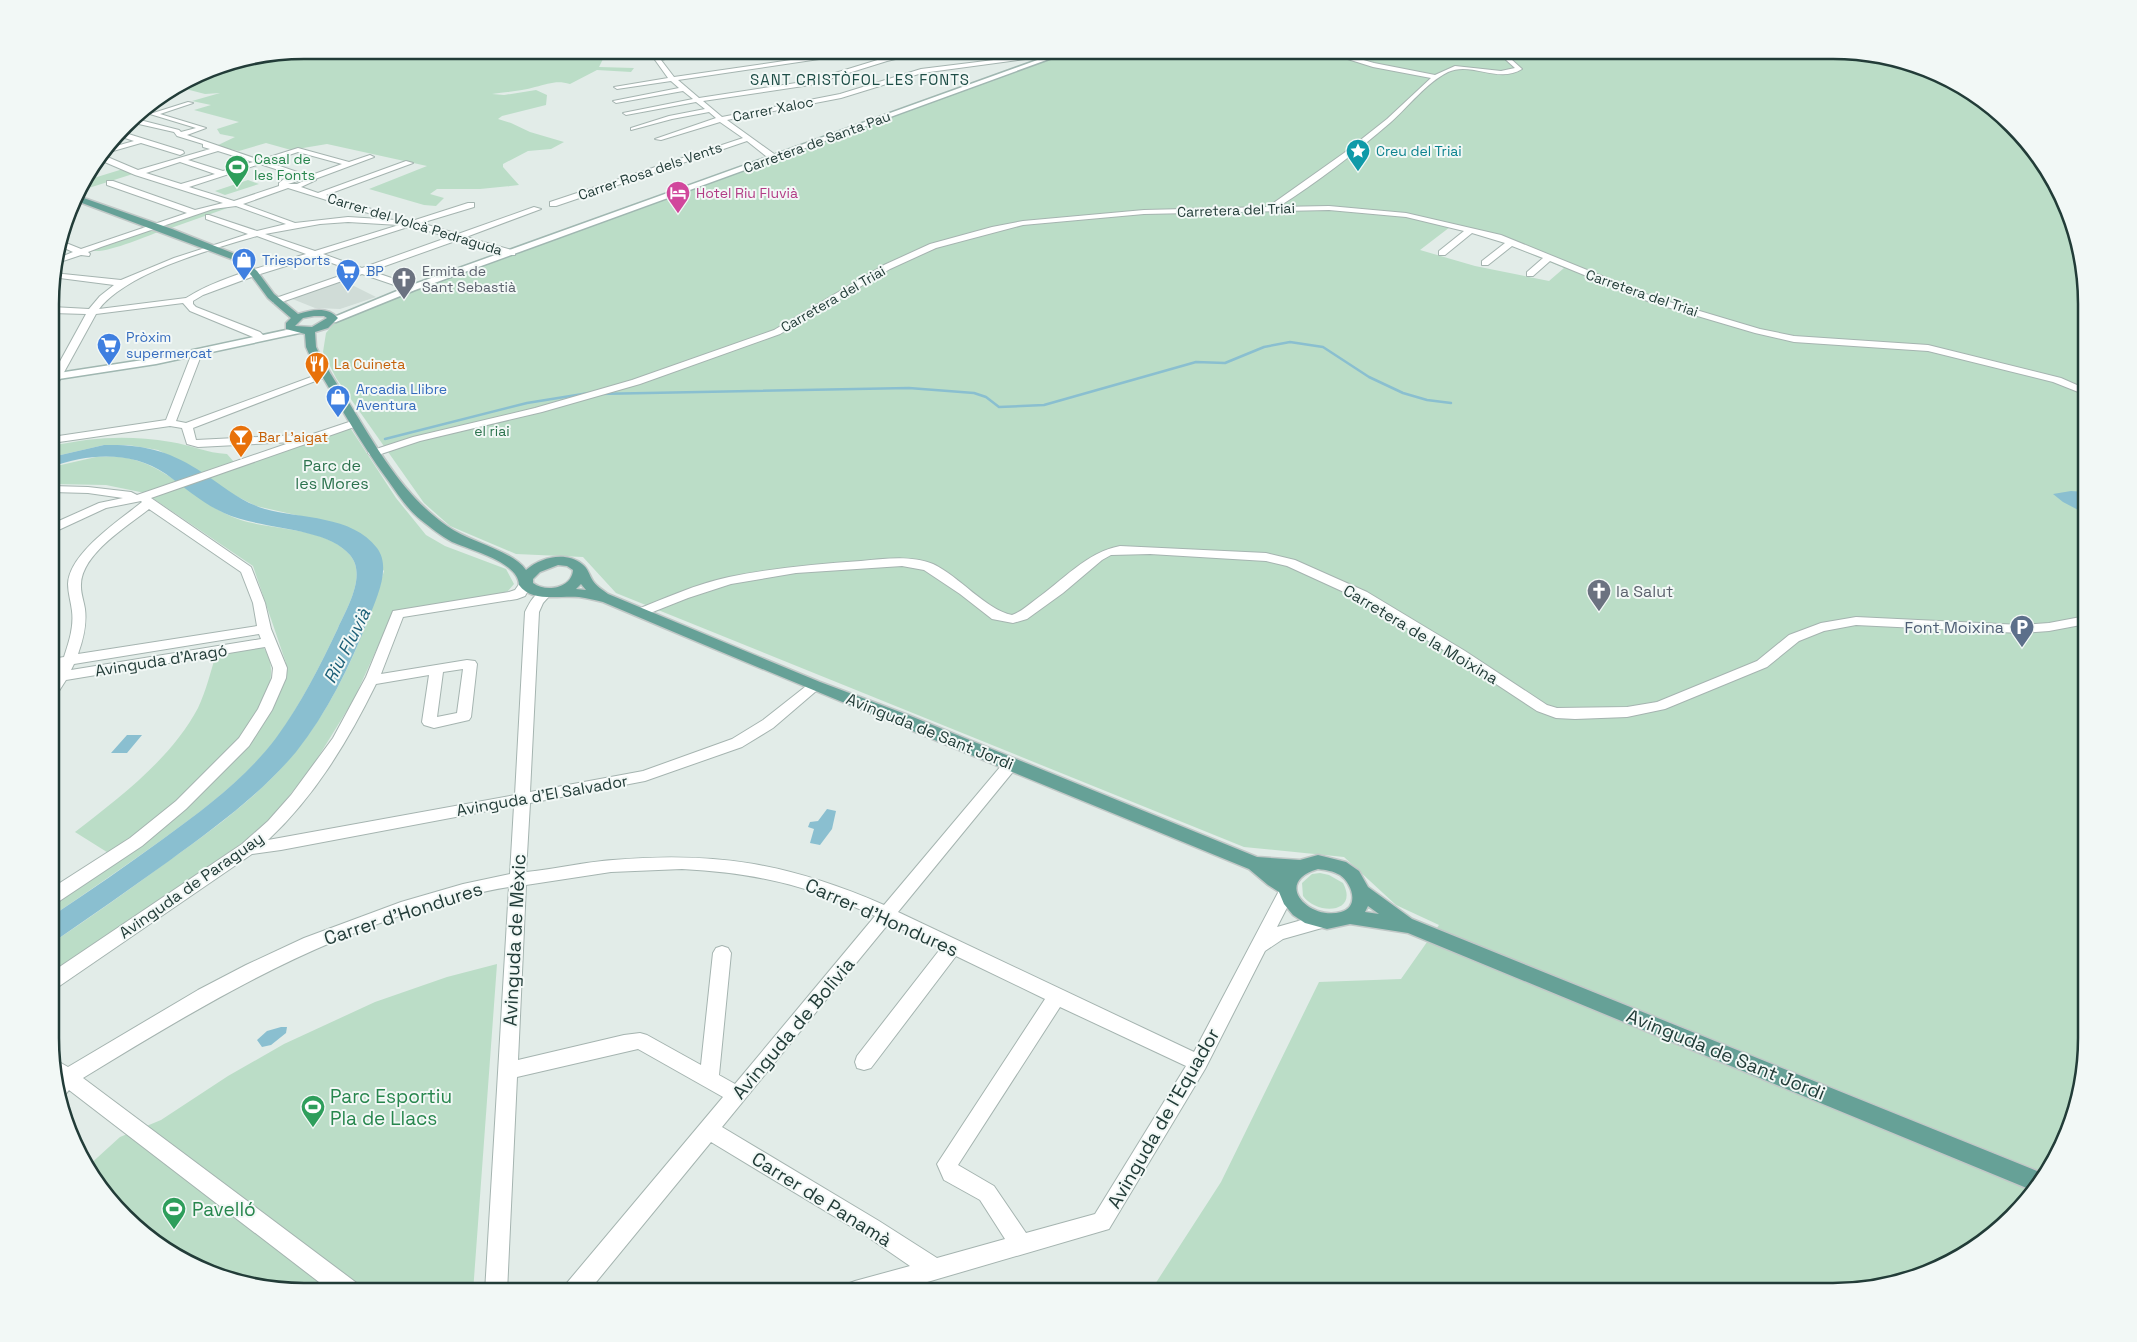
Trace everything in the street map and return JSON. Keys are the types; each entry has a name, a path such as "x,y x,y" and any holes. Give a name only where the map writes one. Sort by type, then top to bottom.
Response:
{"main road":[{"name":"Carretera de Santa Pau","path":"329,319 1046,59"},
{"path":"82,200 237,258 254,273 282,308 293,314 291,328 310,333 311,347 315,356 374,453 408,501 424,516 455,538 499,556 515,565 531,590 548,593 564,589 579,578 580,569 572,563 530,561 499,556"},
{"path":"278,301 290,303 329,319"},
{"path":"261,337 314,313"},
{"path":"59,379 196,354 261,337 303,330 329,319"},
{"path":"315,356 329,319"},
{"path":"526,581 531,572 540,566 558,561"},
{"name":"Avinguda de Sant Jordi","path":"580,569 588,584 606,598"},
{"name":"Avinguda de Sant Jordi","path":"548,593 578,593 606,598 815,686 902,719 1255,864 1286,889"},
{"path":"1318,862 1337,866 1354,877 1362,892 1362,902 1357,911 1349,917 1337,921 1323,921 1313,919 1299,910 1290,900 1286,889 1290,875 1300,867 1318,862"},
{"name":"Avinguda de Sant Jordi","path":"1255,864 1300,867"},
{"name":"Avinguda de Sant Jordi","path":"1362,892 1410,926 2033,1180"},
{"name":"Avinguda de Sant Jordi","path":"1349,917 1410,926"}],"street":[{"path":"657,59 671,78 721,119 774,158"},
{"path":"617,87 810,59"},
{"path":"626,113 697,99 817,81 886,59"},
{"name":"Carrer Xaloc","path":"659,139 721,119 841,96 930,69 1017,59"},
{"path":"1353,59 1373,65 1437,77"},
{"path":"1264,209 1287,198 1332,168 1448,69 1456,68 1506,73 1519,69 1508,59"},
{"path":"616,101 684,89"},
{"path":"153,114 190,103"},
{"path":"633,129 671,118 710,110"},
{"path":"153,114 203,128 164,135"},
{"path":"139,122 208,143 206,145"},
{"path":"125,136 223,174"},
{"name":"Carrer Rosa dels Vents","path":"553,204 747,139"},
{"path":"114,149 140,141"},
{"path":"138,173 206,145 299,174 306,178"},
{"path":"127,169 216,149"},
{"path":"181,187 298,150 350,164"},
{"path":"288,187 282,185 370,157"},
{"path":"106,160 138,173 292,224"},
{"path":"319,195 409,163"},
{"path":"110,183 195,213"},
{"path":"62,263 155,226 195,213 236,204 288,187"},
{"name":"Carrer del Volcà Pedraguda","path":"288,187 512,253"},
{"path":"63,260 169,231 208,218 236,204"},
{"path":"59,310 93,312 188,301 205,291 254,273 471,204"},
{"name":"Carretera del Triai","path":"374,453 400,444 598,393 777,332 887,267 932,246 995,229 1042,220 1117,214 1292,207 1350,208 1406,215 1498,237 1548,259 1672,306 1781,337 1928,348 2057,380 2078,389"},
{"path":"278,301 537,210"},
{"path":"208,218 412,288"},
{"path":"59,371 101,299 122,283 254,233 292,224 354,218 412,224"},
{"path":"1442,253 1470,231"},
{"path":"1486,263 1510,243"},
{"path":"66,246 85,253"},
{"path":"1530,274 1548,259"},
{"path":"60,276 122,283"},
{"path":"188,301 191,308 258,334 261,337"},
{"path":"170,423 196,354"},
{"path":"59,439 170,423 187,426 326,375"},
{"path":"59,526 103,505 146,500 213,473 356,423"},
{"path":"187,426 191,442 198,444 314,437"},
{"path":"59,489 88,490 146,500 247,570 259,603 266,635 280,668 279,678 265,710 244,742 194,792 156,826 130,846 59,892"},
{"path":"59,674 69,660 80,618 74,584 82,564 146,500"},
{"name":"Carretera de la Moixina","path":"640,613 683,595 729,581 796,569 902,562 928,567 965,590 997,616 1013,619 1022,616 1044,601 1098,557 1108,552 1150,550 1266,557 1291,562 1362,595 1460,654 1542,708 1556,713 1627,712 1660,706 1762,664 1794,638 1821,627 1847,622 2021,629 2049,627 2078,622"},
{"name":"Avinguda de Paraguay","path":"59,977 248,848 272,827 315,775 344,730 370,680 398,614 512,596 520,592 526,581"},
{"name":"Avinguda de Mèxic","path":"496,1283 532,612 536,601 548,593"},
{"name":"Avinguda d'Aragó","path":"59,662 266,635"},
{"name":"Avinguda d'Aragó","path":"59,677 266,635"},
{"path":"370,680 467,664 471,665 464,718 434,723 429,722 437,669"},
{"name":"Avinguda d'El Salvador","path":"248,848 281,844 645,776 737,743 768,724 815,686"},
{"name":"Avinguda de Bolivia","path":"582,1283 1011,764"},
{"name":"Carrer d'Hondures","path":"62,1076 255,968 294,950 405,908 518,878 527,879 618,864 666,863 721,866 793,878 820,886 887,915 1198,1063"},
{"name":"Avinguda de l'Equador","path":"887,1283 1102,1222 1198,1063 1259,947 1286,889"},
{"name":"Avinguda de l'Equador","path":"1259,947 1278,934 1323,921"},
{"path":"864,1062 953,946"},
{"path":"710,1080 722,953"},
{"path":"1021,1245 986,1193 951,1172 947,1164 1056,997"},
{"path":"508,1071 624,1043 640,1041 737,1095"},
{"path":"62,1081 338,1283"},
{"name":"Carrer de Panamà","path":"709,1130 872,1228 934,1269"}],"shaded area":[{"name":"BP","path":"342,280 376,297 340,309 315,308 290,298"}],"green space":[{"path":"288,59 603,59 599,67 634,68 631,72 597,70 570,84 552,83 525,90 492,94 504,95 536,90 547,95 546,105 502,116 498,119 530,132 564,142 551,149 528,151 503,164 503,167 519,185 480,189 437,189 430,194 444,198 436,206 424,205 369,189 427,166 327,144 291,150 266,143 239,151 216,146 235,137 220,134 217,129 239,122 194,110 211,105 192,101 220,93 205,94 186,89 210,77 240,67"},
{"name":"el riai","path":"1052,59 1849,59 1897,67 1942,84 1982,109 2007,130 2037,168 2060,210 2074,256 2078,288 2078,1054 2070,1102 2053,1147 2028,1187 2007,1212 1982,1233 1956,1250 1927,1265 1881,1279 1849,1283 1156,1283 1221,1182 1319,982 1401,979 1439,925 1396,905 1344,857 1244,847 616,593 583,557 516,554 450,526 424,503 336,378 323,352 326,333 336,321 356,311","holes":["1450,227 1489,237 1564,268 1549,281 1475,266 1420,250"]},
{"path":"123,169 136,173 88,188 94,178"},
{"name":"Casal de les Fonts","path":"248,180 259,184 225,195 215,191"},
{"path":"233,206 171,228 163,226 216,207"},
{"path":"152,228 161,231 114,248 90,250"},
{"name":"Parc de les Mores","path":"349,426 396,498 426,535 445,546 506,569 514,584 508,591 493,596 393,613 354,699 312,767 273,816 242,843 59,970 59,938 219,824 267,783 282,767 296,751 325,710 349,666 368,619 384,571 344,526 256,506 230,493 204,474 158,450 128,445 104,445 59,455 59,445 111,438 140,438 178,443 227,454 234,462 232,469"},
{"path":"96,457 128,458 138,461 164,473 212,506 238,519 313,534 327,539 340,546 350,555 355,563 357,572 354,592 310,685 285,726 264,754 223,793 194,816 59,911 59,896 234,759 262,726 275,704 282,684 286,663 253,566 145,493 106,485 59,484 59,465"},
{"path":"263,647 271,672 264,700 245,730 219,761 158,817 110,854 75,832 127,791 174,744 198,708 216,654"},
{"path":"1312,874 1329,875 1343,883 1346,900 1341,906 1326,909 1318,907 1303,896 1302,883"},
{"name":"Parc Esportiu Pla de Llacs","path":"497,964 474,1283 288,1283 240,1275 195,1258 155,1233 130,1212 109,1187 93,1162 120,1137 161,1120 228,1076 284,1044 375,1002 447,977"}],"water":[{"name":"Riu Fluvià","path":"104,445 131,446 168,454 191,465 232,493 256,506 325,520 354,529 377,548 381,556 383,574 378,593 354,655 337,689 307,737 282,768 252,797 203,836 59,938 59,911 194,816 223,793 264,753 294,712 310,684 354,592 357,572 355,563 350,555 339,546 309,533 255,523 224,513 201,500 166,474 139,461 125,458 95,457 59,464 59,455"},
{"path":"2078,491 2078,510 2063,502 2053,494"},
{"path":"127,735 142,735 127,753 111,753"},
{"path":"827,809 836,811 832,829 820,845 810,843 814,829 808,827 810,822 818,821"},
{"path":"287,1027 286,1033 271,1045 262,1047 257,1040 267,1031"}],"waterway":[{"path":"596,394 909,388 974,393 986,397 999,407 1044,405 1196,362 1225,363 1264,347 1290,342 1323,347 1369,377 1403,393 1427,400 1451,403"},
{"path":"385,439 527,403 589,393"}],"place":[{"name":"Creu del Triai","path":"1358,172"},
{"name":"Casal de les Fonts","path":"237,188"},
{"name":"Hotel Riu Fluvià","path":"678,214"},
{"name":"Triesports","path":"244,281"},
{"name":"BP","path":"348,292"},
{"name":"Ermita de Sant Sebastià","path":"404,300"},
{"name":"Pròxim supermercat","path":"109,366"},
{"name":"La Cuineta","path":"317,385"},
{"name":"Arcadia Llibre Aventura","path":"338,418"},
{"name":"Bar L'aigat","path":"241,458"},
{"name":"la Salut","path":"1599,612"},
{"name":"Font Moixina","path":"2022,648"},
{"name":"Parc Esportiu Pla de Llacs","path":"313,1128"},
{"name":"Pavelló","path":"174,1230"}],"district":[{"name":"SANT CRISTÒFOL LES FONTS","path":"860,80"}]}
